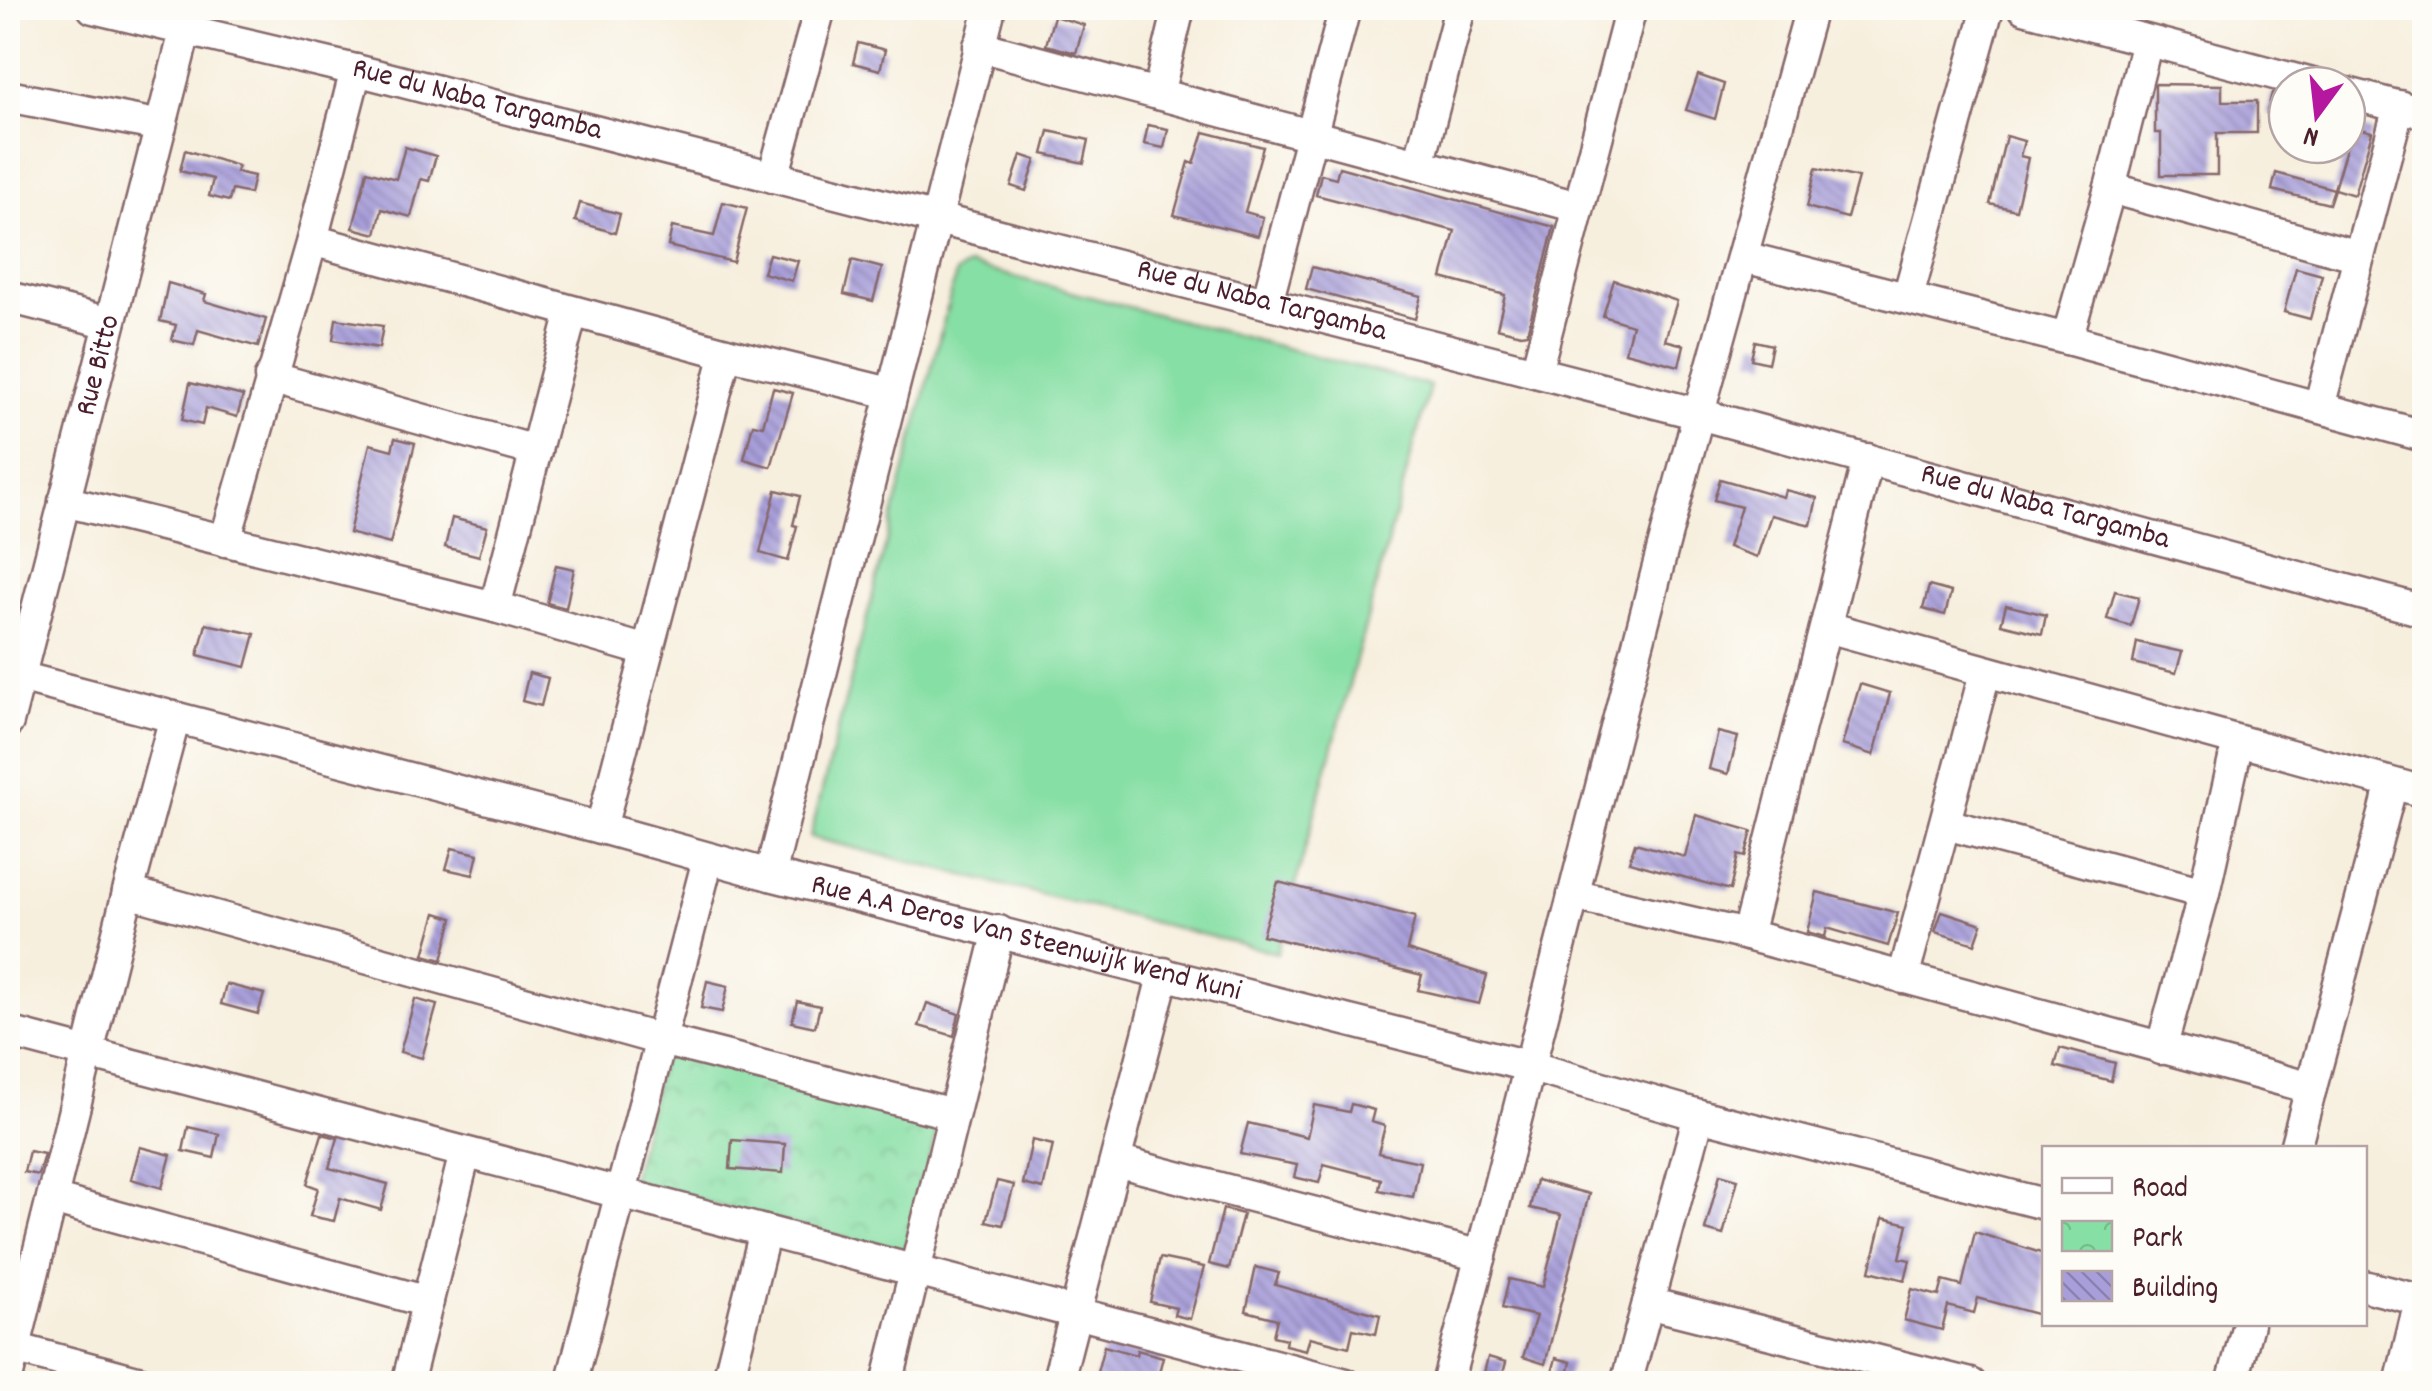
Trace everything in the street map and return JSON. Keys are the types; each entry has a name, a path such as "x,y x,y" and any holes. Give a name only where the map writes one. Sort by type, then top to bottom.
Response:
{"street":[{"name":"Rue du Naba Targamba","path":"93,8 188,19 356,70 1868,458 2424,611"},
{"path":"770,876 990,8"},
{"path":"1158,94 1180,8"},
{"path":"1267,303 1345,8"},
{"path":"1419,164 1460,8"},
{"path":"1536,372 1630,8"},
{"path":"1447,1384 1699,414 1811,8"},
{"path":"1908,297 1988,8"},
{"path":"2024,8 2267,72"},
{"path":"774,177 814,9"},
{"name":"Rue Bitto","path":"8,722 14,675 64,501 188,19"},
{"path":"2067,339 2147,41"},
{"path":"980,46 1578,207"},
{"path":"225,541 312,240 356,70"},
{"path":"8,96 160,126"},
{"path":"2319,407 2359,256 2412,110 2367,98"},
{"path":"2110,188 2359,256"},
{"path":"312,240 726,353 890,393"},
{"path":"1744,257 1908,297 2424,436"},
{"path":"8,296 110,323"},
{"path":"495,607 572,312"},
{"path":"602,828 726,353"},
{"path":"270,377 536,451"},
{"path":"1747,935 1868,458"},
{"path":"64,501 495,607 647,651"},
{"path":"1827,627 2424,792"},
{"path":"1903,978 1985,673"},
{"name":"Rue A.A Deros Van Steenwijk Wend Kuni","path":"14,675 602,828 770,876 1532,1067 1699,1115 2042,1203"},
{"path":"148,1384 11,1362 175,717"},
{"path":"2162,1049 2204,893 2238,742"},
{"path":"2296,1146 2392,784"},
{"path":"1946,824 2204,893"},
{"path":"571,1384 708,858"},
{"path":"128,892 661,1040 953,1114"},
{"path":"1573,895 1747,935 2311,1088"},
{"path":"887,1384 999,932"},
{"path":"1056,1384 1164,973"},
{"path":"8,1032 1346,1384"},
{"path":"1626,1384 1699,1115"},
{"path":"407,1384 465,1153"},
{"path":"1116,1161 1481,1256"},
{"path":"52,1199 428,1302"},
{"path":"727,1384 765,1231"},
{"path":"2367,1287 2422,1301 2400,1384"},
{"path":"1648,1303 1971,1384"},
{"path":"2232,1384 2247,1326"}],"green space":[{"path":"969,265 1430,386 1277,953 810,837 956,273"},
{"path":"666,1043 941,1115 905,1254 630,1183"}],"building":[{"path":"1054,16 1084,25 1076,53 1046,45"},
{"path":"858,43 885,50 880,70 853,63"},
{"path":"1698,75 1724,84 1715,119 1686,110"},
{"path":"2155,84 2222,85 2222,101 2257,101 2257,133 2217,133 2217,175 2161,175 2161,133 2155,133"},
{"path":"1148,125 1168,129 1164,148 1144,144"},
{"path":"1049,131 1089,140 1084,163 1043,154"},
{"path":"1204,132 1263,147 1245,212 1263,217 1258,236 1174,215 1189,162 1194,164"},
{"path":"2006,136 2024,141 2020,156 2028,158 2016,210 1990,204"},
{"path":"405,147 436,156 429,181 421,179 411,217 382,209 376,234 353,228 367,171 396,179"},
{"path":"185,150 238,166 236,172 254,176 250,194 232,190 229,201 209,196 213,179 180,171"},
{"path":"1021,155 1036,160 1026,191 1011,186"},
{"path":"2341,165 2363,165 2354,195 2334,189"},
{"path":"1339,167 1554,227 1527,333 1497,328 1505,295 1442,278 1455,231 1316,195 1321,174 1336,178"},
{"path":"1816,168 1858,178 1847,218 1807,207"},
{"path":"2276,173 2334,189 2329,204 2272,190"},
{"path":"723,202 747,208 733,262 668,246 672,227 714,236"},
{"path":"580,203 620,214 615,233 575,221"},
{"path":"769,254 798,261 792,281 763,273"},
{"path":"852,260 882,268 873,301 844,294"},
{"path":"1312,267 1421,296 1415,319 1306,289"},
{"path":"2296,268 2322,275 2310,319 2284,312"},
{"path":"1614,280 1677,301 1665,340 1684,345 1679,366 1625,352 1632,325 1603,316"},
{"path":"168,283 206,294 204,301 266,319 258,347 198,330 194,345 172,340 176,325 160,321"},
{"path":"336,319 383,326 379,348 333,340"},
{"path":"1755,341 1772,345 1768,363 1751,359"},
{"path":"190,383 243,396 237,417 206,408 202,425 182,420"},
{"path":"773,388 793,393 771,467 744,459 753,424 763,426"},
{"path":"395,438 415,443 390,544 349,533 370,444 392,450"},
{"path":"1720,479 1783,497 1785,490 1817,498 1811,525 1771,515 1757,557 1728,547 1741,507 1714,500"},
{"path":"776,490 800,496 788,561 760,553"},
{"path":"452,518 487,527 479,556 445,547"},
{"path":"556,565 574,569 566,608 547,603"},
{"path":"1929,586 1951,592 1945,615 1923,609"},
{"path":"2115,591 2139,597 2131,626 2107,619"},
{"path":"2006,605 2046,615 2042,634 2001,624"},
{"path":"206,624 255,634 246,667 198,655"},
{"path":"2137,642 2182,652 2176,673 2133,663"},
{"path":"529,673 548,678 541,706 522,701"},
{"path":"1860,684 1890,693 1874,755 1842,745"},
{"path":"1718,732 1738,737 1728,774 1709,769"},
{"path":"1696,815 1752,831 1745,857 1738,855 1730,890 1629,862 1635,843 1685,857"},
{"path":"452,848 478,854 473,875 446,869"},
{"path":"1278,882 1415,917 1407,950 1487,975 1479,1004 1418,990 1422,975 1262,935"},
{"path":"1817,892 1898,913 1888,946 1827,928 1825,937 1807,932"},
{"path":"1942,911 1982,924 1975,944 1935,932"},
{"path":"436,913 453,918 442,960 424,955"},
{"path":"707,981 728,986 722,1012 701,1008"},
{"path":"226,984 264,994 258,1014 221,1004"},
{"path":"415,999 437,1005 422,1058 400,1052"},
{"path":"797,1001 820,1006 815,1027 792,1022"},
{"path":"927,1003 959,1014 954,1036 919,1026"},
{"path":"2060,1048 2115,1063 2111,1081 2055,1066"},
{"path":"1351,1104 1374,1110 1371,1122 1385,1126 1378,1153 1420,1162 1413,1197 1379,1190 1381,1179 1324,1164 1319,1183 1294,1177 1297,1165 1240,1154 1248,1123 1307,1137 1314,1105 1349,1112"},
{"path":"188,1127 219,1134 214,1158 183,1151"},
{"path":"322,1134 338,1138 329,1168 388,1184 381,1210 340,1198 334,1221 310,1216 318,1188 307,1184"},
{"path":"732,1140 785,1144 783,1173 730,1169"},
{"path":"1032,1140 1053,1145 1043,1189 1023,1184"},
{"path":"140,1147 171,1155 162,1188 131,1179"},
{"path":"29,1151 44,1154 38,1175 24,1172"},
{"path":"1720,1174 1738,1179 1723,1235 1705,1230"},
{"path":"1536,1180 1589,1194 1545,1364 1523,1357 1536,1316 1502,1308 1509,1279 1543,1287 1561,1215 1530,1208"},
{"path":"997,1181 1014,1185 1003,1225 986,1221"},
{"path":"1223,1209 1243,1214 1229,1269 1209,1264"},
{"path":"1883,1218 1908,1224 1900,1258 1910,1260 1905,1280 1870,1271"},
{"path":"1975,1232 2042,1253 2042,1315 1978,1298 1974,1313 1948,1306 1942,1330 1904,1320 1912,1289 1939,1296 1943,1281 1962,1286"},
{"path":"1160,1258 1204,1267 1190,1319 1174,1315 1176,1308 1150,1302"},
{"path":"1256,1267 1279,1273 1275,1285 1380,1315 1376,1334 1353,1329 1349,1347 1310,1337 1306,1350 1285,1345 1286,1339 1273,1336 1277,1319 1246,1311"},
{"path":"1104,1346 1163,1357 1156,1384 1094,1384"},
{"path":"1488,1357 1506,1362 1501,1381 1483,1377"},
{"path":"1556,1358 1571,1362 1566,1384 1549,1384"}]}
